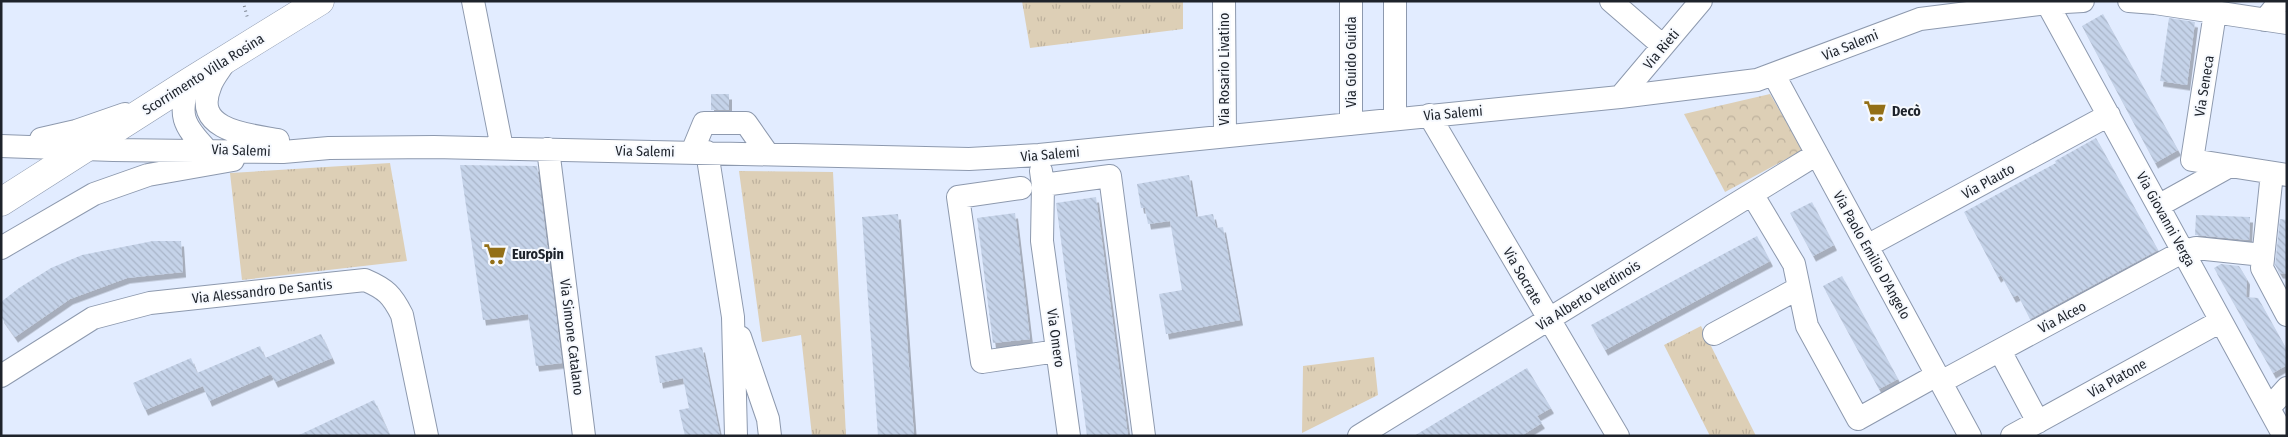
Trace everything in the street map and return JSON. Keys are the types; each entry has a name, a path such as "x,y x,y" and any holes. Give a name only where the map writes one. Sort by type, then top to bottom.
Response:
{"main road":[{"name":"Scorrimento Villa Rosina","path":"1,202 320,1"}],"street":[{"path":"473,1 502,148"},
{"name":"Via Rosario Livatino","path":"1224,1 1225,136"},
{"name":"Via Guido Guida","path":"1350,124 1351,1"},
{"path":"1395,1 1395,118"},
{"path":"1611,1 1663,46"},
{"name":"Via Rieti","path":"1620,97 1701,1"},
{"path":"1920,19 1934,1"},
{"name":"Via Salemi","path":"1,146 283,152 329,148 502,148 969,159 1028,156 1350,124 1429,114 1620,97 1757,80 1920,19 2047,3 2083,1"},
{"path":"2129,1 2155,3 2287,23"},
{"path":"2243,1 2265,20"},
{"path":"2265,20 2280,1"},
{"name":"Via Giovanni Verga","path":"2047,3 2284,436"},
{"name":"Via Seneca","path":"2215,13 2192,160 2230,166"},
{"path":"227,58 210,85 207,94 207,108 216,122 226,129 242,134 329,148"},
{"name":"Via Paolo Emilio D'Angelo","path":"1774,75 1970,436"},
{"path":"1,146 85,128 112,120 178,89 186,125 206,149"},
{"name":"Via Socrate","path":"1429,114 1618,436"},
{"name":"Via Plauto","path":"1867,246 2109,115"},
{"path":"767,154 746,123 704,123 700,152 733,317 768,419 770,436"},
{"name":"Via Simone Catalano","path":"548,149 584,436"},
{"path":"1,248 94,194 148,175 283,152"},
{"name":"Via Alberto Verdinois","path":"1359,436 1817,154"},
{"name":"Via Omero","path":"1028,156 1042,241 1069,436"},
{"path":"2158,206 2230,166 2280,174 2262,268 2287,315"},
{"path":"1058,351 982,362 958,197 1110,176 1144,436"},
{"path":"1714,334 1799,288 1794,264 1752,194"},
{"path":"2184,251 2196,248 2263,255"},
{"name":"Via Alceo","path":"1799,288 1807,326 1858,419 2000,351 2184,251"},
{"name":"Via Alessandro De Santis","path":"1,376 93,318 117,311 150,303 365,280 381,286 393,298 402,315 428,436"},
{"path":"733,317 736,436"},
{"name":"Via Platone","path":"2012,436 2221,321"},
{"path":"2000,351 2038,422"},
{"path":"2269,408 2287,388"}],"green space":[{"path":"1022,1 1183,1 1183,29 1030,48"},
{"path":"1770,94 1803,150 1725,192 1684,114"},
{"path":"390,163 407,261 242,280 230,173"},
{"path":"739,171 833,172 846,436 812,436 801,335 762,342"},
{"path":"1701,326 1756,436 1710,436 1664,345"},
{"path":"1374,357 1378,395 1302,433 1303,366"}],"building":[{"path":"2103,14 2178,150 2155,163 2082,26"},
{"path":"2169,18 2195,22 2187,85 2160,81"},
{"path":"711,94 729,94 729,110 711,110"},
{"path":"2096,138 2158,250 2030,319 2018,295 2013,297 2001,275 1998,277 1964,212 2056,163 2055,161"},
{"path":"460,165 537,166 562,363 536,366 528,314 483,320"},
{"path":"1189,175 1196,217 1213,214 1216,228 1223,227 1240,320 1166,334 1159,294 1182,290 1170,221 1148,224 1145,208 1141,208 1137,184"},
{"path":"1096,197 1128,436 1087,436 1056,203"},
{"path":"1812,202 1834,245 1813,256 1790,213"},
{"path":"1015,213 1030,339 993,343 977,218"},
{"path":"898,214 914,436 878,436 862,217"},
{"path":"2196,215 2250,217 2249,240 2195,235"},
{"path":"2280,219 2287,220 2287,274 2280,273 2275,265"},
{"path":"1757,236 1770,261 1605,350 1591,325"},
{"path":"153,241 181,241 183,272 127,278 70,299 15,337 1,317 1,302 51,268 82,255"},
{"path":"2221,264 2239,266 2247,279 2246,297 2258,298 2287,350 2287,365 2273,373 2214,268"},
{"path":"1842,276 1898,379 1879,389 1823,286"},
{"path":"321,334 332,358 275,382 271,374 209,401 203,386 145,410 133,383 191,358 197,373 260,346 265,358"},
{"path":"702,347 720,436 685,436 679,410 689,408 683,378 660,383 655,356"},
{"path":"1527,368 1551,408 1537,416 1542,423 1521,436 1414,436"},
{"path":"374,400 390,436 297,436"}],"place":[{"name":"Decò","path":"1875,111"},
{"name":"EuroSpin","path":"495,254"}]}
